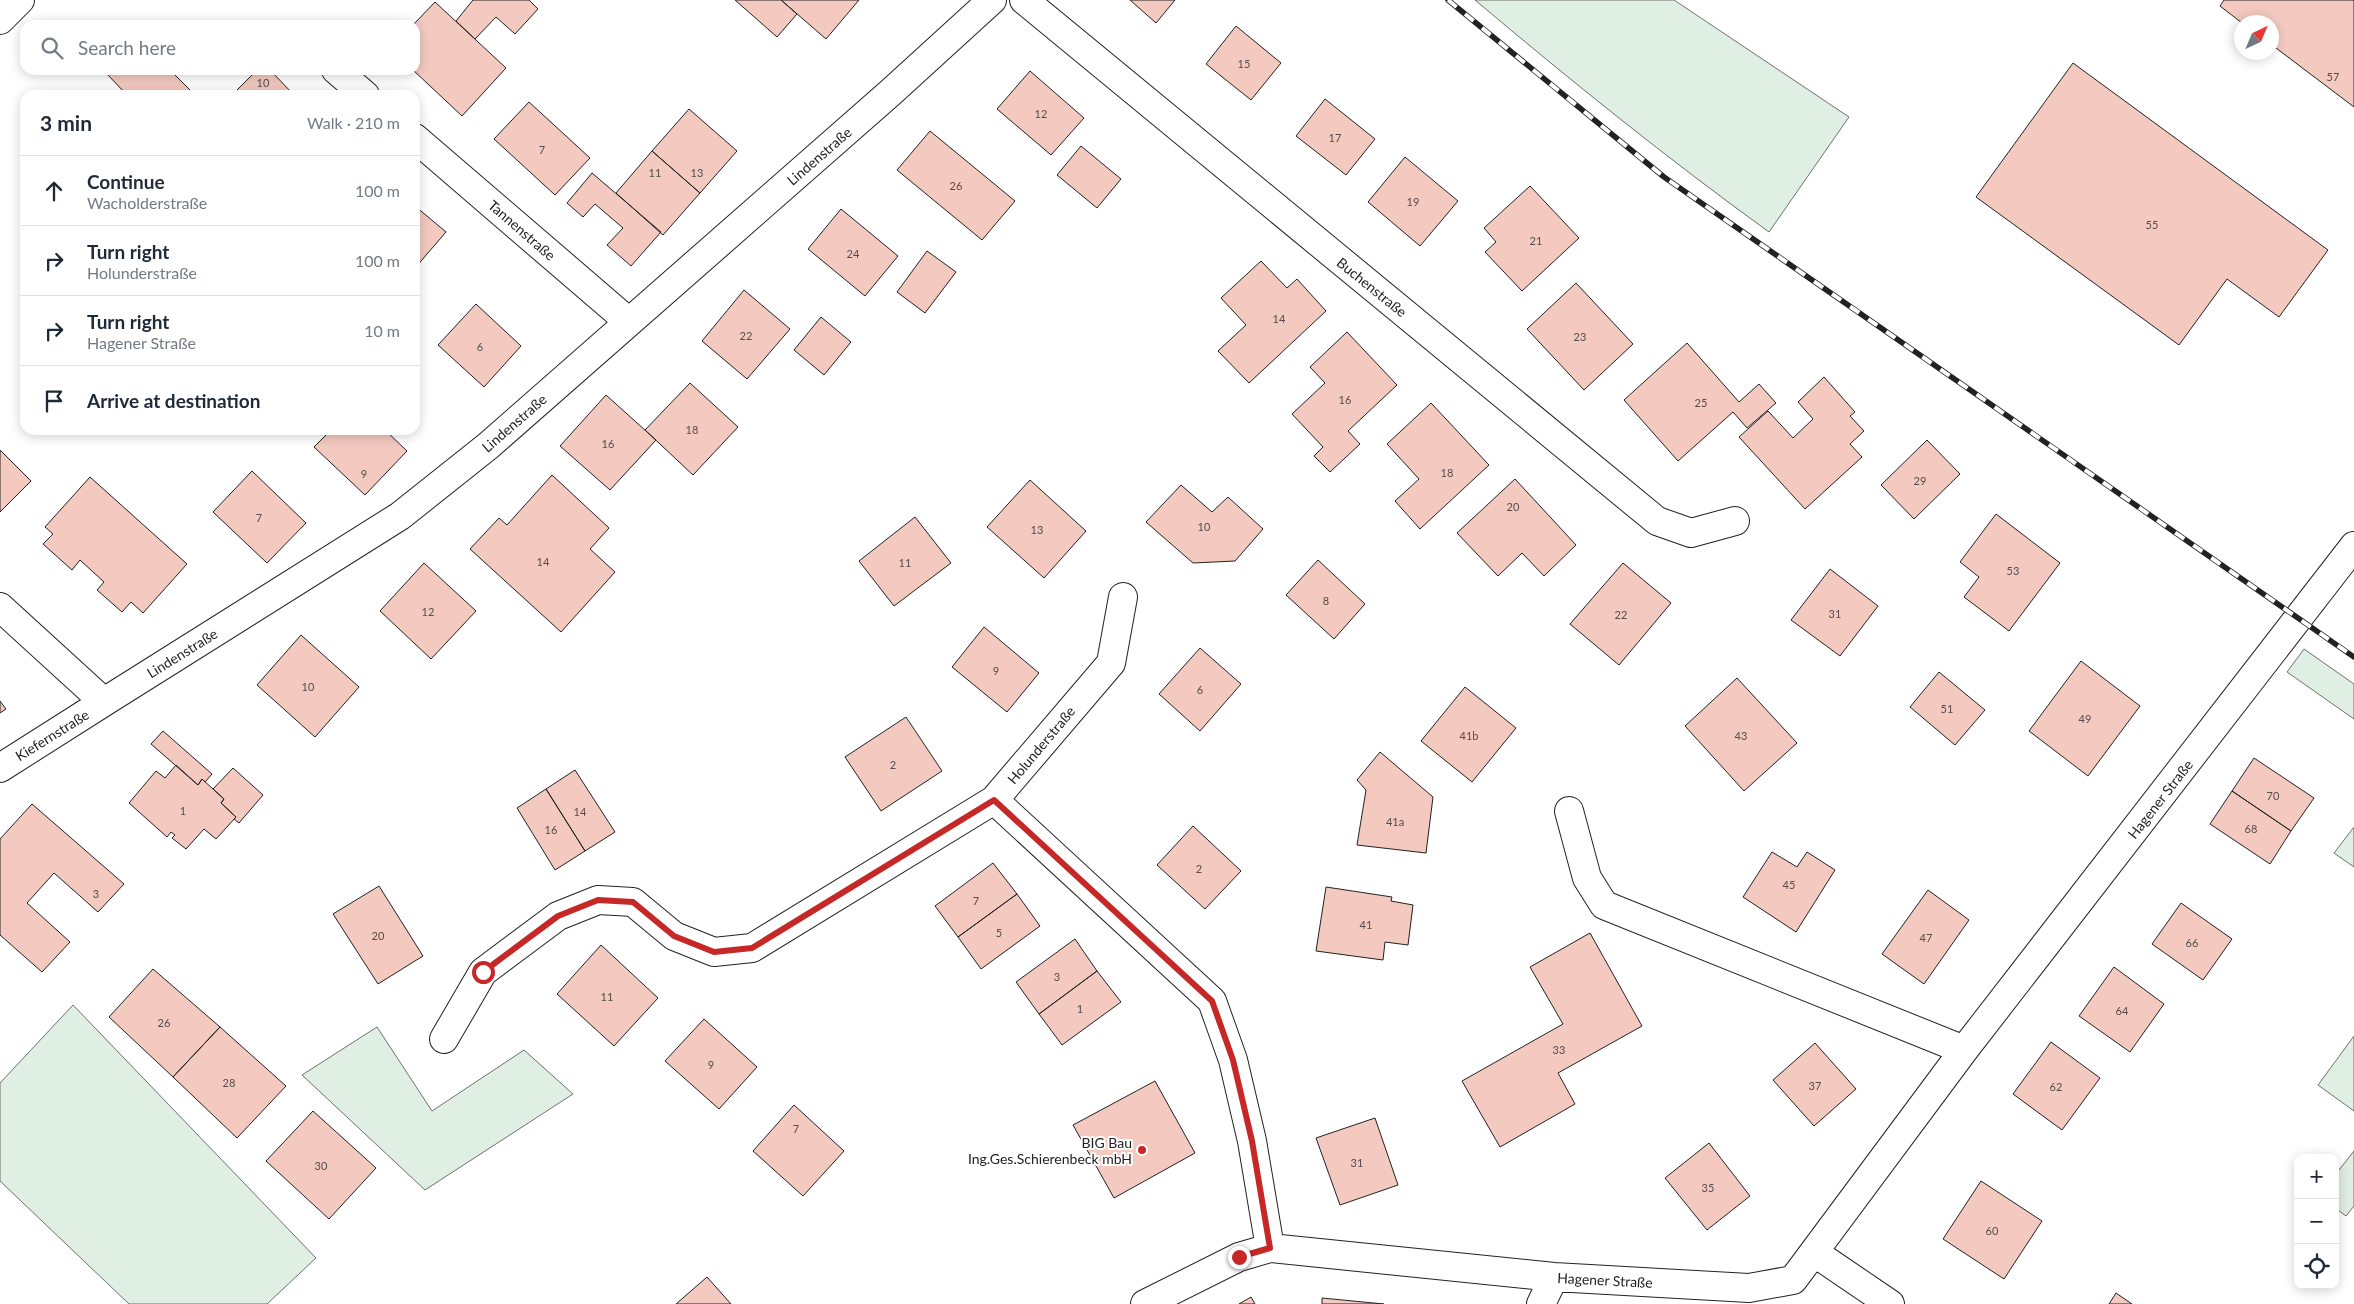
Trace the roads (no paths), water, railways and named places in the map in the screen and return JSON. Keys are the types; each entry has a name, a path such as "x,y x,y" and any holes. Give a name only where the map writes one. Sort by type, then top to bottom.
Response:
{"street":[{"path":"0,20 20,0"},
{"name":"Lindenstraße","path":"104,702 400,516 488,446 883,100 992,0"},
{"name":"Buchenstraße","path":"1024,0 1657,521 1691,532 1735,521"},
{"path":"342,75 359,90"},
{"name":"Tannenstraße","path":"420,142 629,322"},
{"name":"Hagener Straße","path":"1145,1304 1239,1257 1270,1248 1554,1277 1749,1288 1793,1280 1964,1050 2354,546"},
{"name":"Holunderstraße","path":"444,1039 483,972 558,916 598,900 633,902 674,936 714,952 752,948 994,800 1110,663 1123,597"},
{"path":"0,607 104,702"},
{"name":"Kiefernstraße","path":"0,768 104,702"},
{"path":"994,800 1212,1001 1237,1078 1252,1141 1270,1248"},
{"path":"1569,811 1587,878 1604,906 1964,1050"},
{"path":"1815,1252 1890,1304"},
{"path":"1541,1304 1554,1277"}],"railway":[{"path":"1448,0 1664,177 2354,657"}],"place":[{"name":"BIG Bau Ing.Ges.Schierenbeck mbH","path":"1142,1150"}]}
